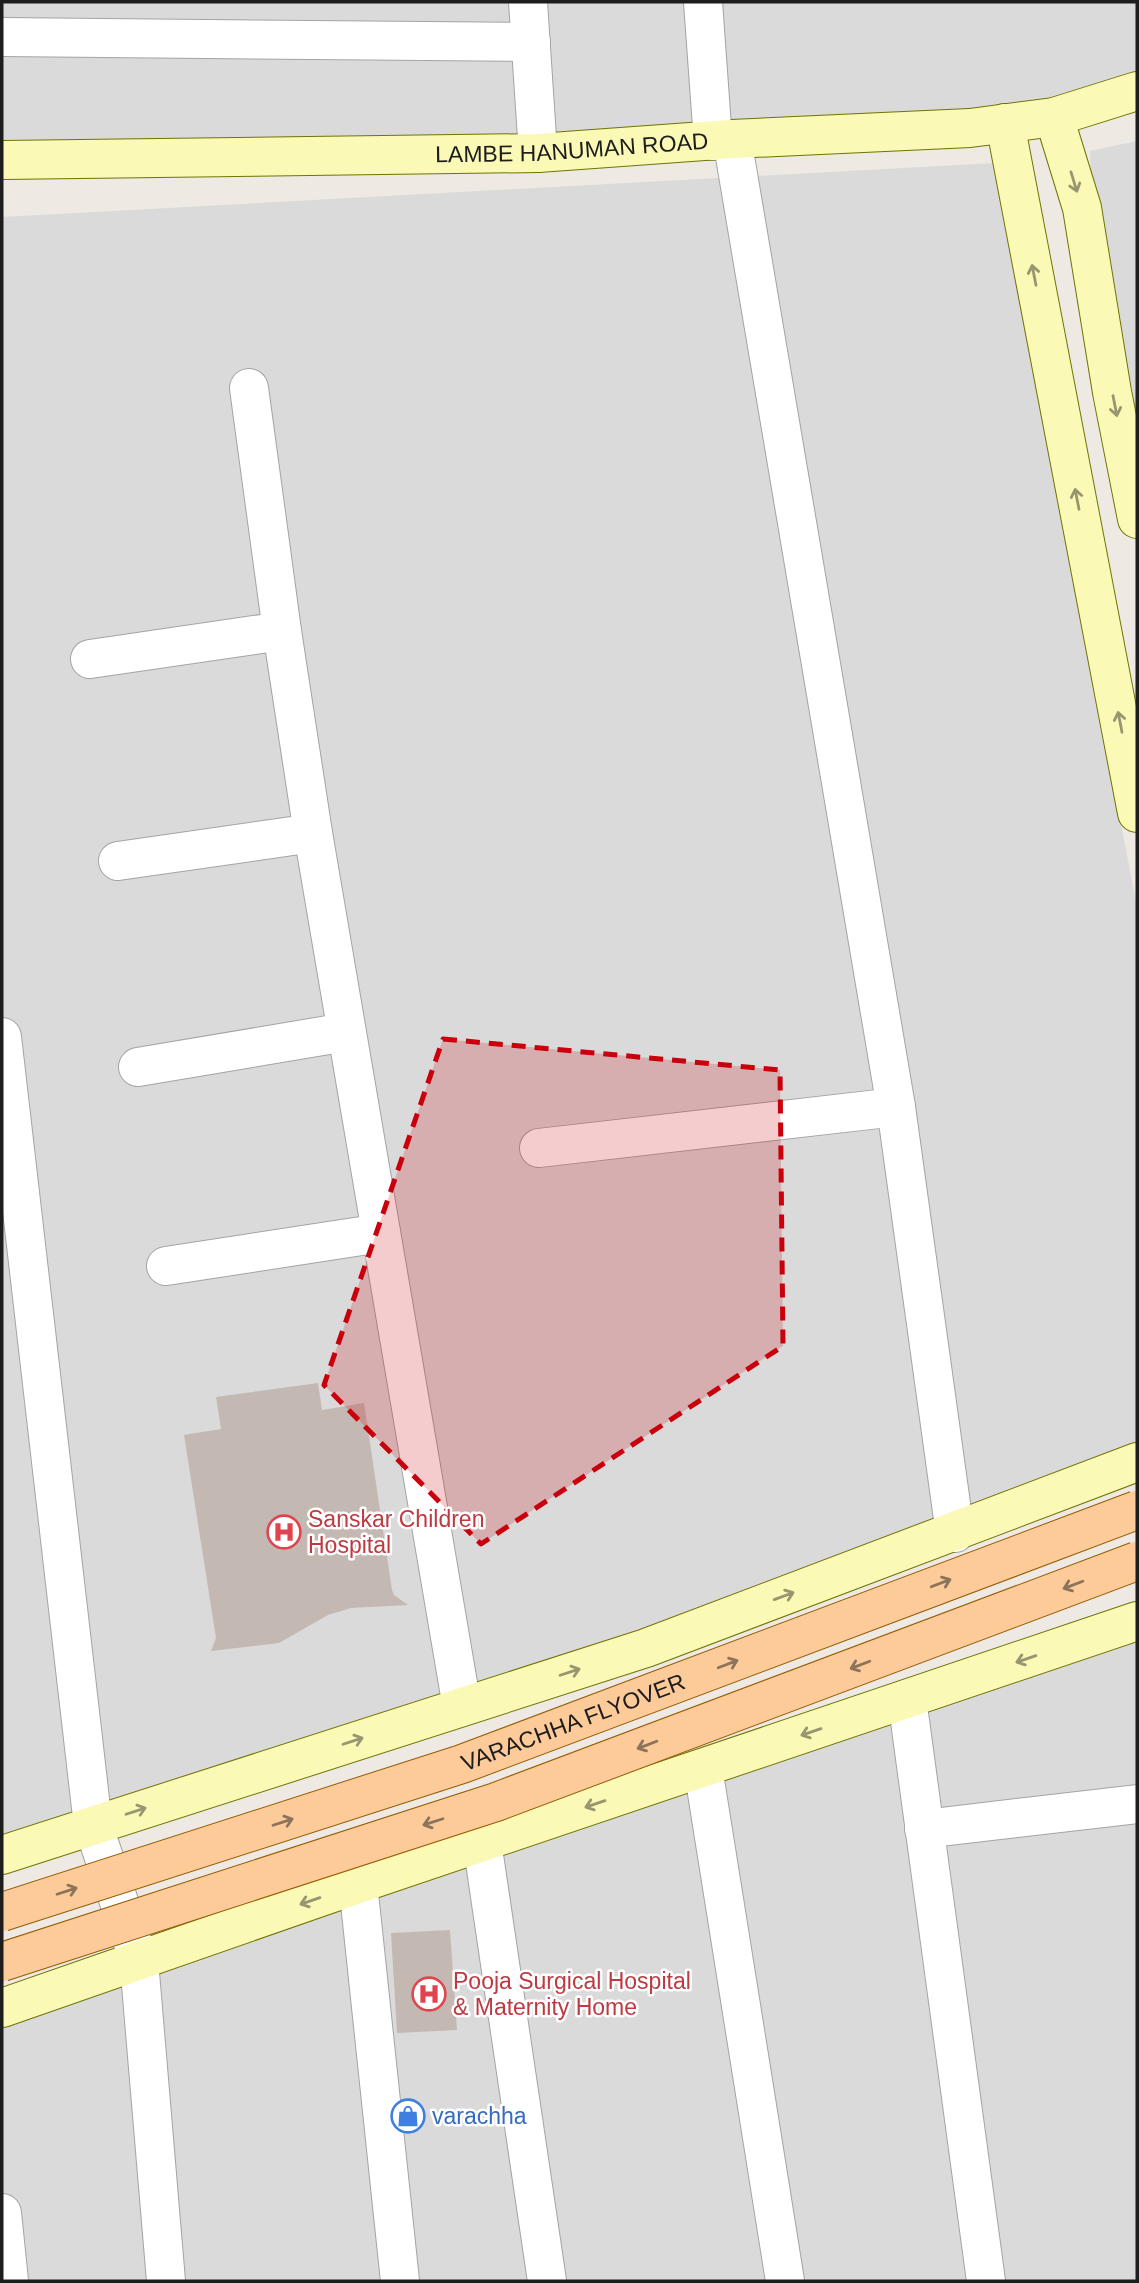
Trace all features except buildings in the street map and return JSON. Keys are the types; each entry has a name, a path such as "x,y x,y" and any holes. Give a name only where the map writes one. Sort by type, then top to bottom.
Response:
{"main road":[{"name":"VARACHHA FLYOVER","path":"2,1912 462,1764 1137,1510"},
{"name":"VARACHHA FLYOVER","path":"2,1962 496,1802 1137,1560"}],"street":[{"path":"528,2 538,153"},
{"path":"703,2 723,140 896,1107 956,1532"},
{"path":"2,37 531,42"},
{"name":"LAMBE HANUMAN ROAD","path":"2,160 538,153 723,140 970,128 1054,117 1137,90"},
{"path":"1054,117 1082,208 1112,392 1137,519"},
{"path":"1005,123 1137,813"},
{"path":"249,388 313,833 462,1707"},
{"path":"90,659 282,631"},
{"path":"118,861 313,833"},
{"path":"138,1067 346,1032"},
{"path":"2,1037 93,1825 139,1961 166,2281"},
{"path":"539,1148 896,1107"},
{"path":"166,1266 381,1233"},
{"path":"2,1855 646,1648 1137,1462"},
{"path":"2,2008 358,1884 1137,1621"},
{"path":"907,1699 986,2281"},
{"path":"703,1768 785,2281"},
{"path":"924,1829 1137,1804"},
{"path":"482,1842 547,2281"},
{"path":"358,1884 400,2281"},
{"path":"2,2213 9,2281"}],"highlighted area":[{"path":"443,1039 780,1070 783,1346 481,1544 324,1385"}],"shaded area":[{"path":"2,2 1137,2 1137,76 1067,100 961,119 552,142 2,148"},
{"path":"1137,141 1137,454 1092,213 1090,151"},
{"path":"994,163 1137,907 1137,1451 606,1648 2,1844 2,217"},
{"path":"1137,1638 1137,2281 2,2281 2,2023"}],"place":[{"name":"Sanskar Children Hospital","path":"284,1532"},
{"name":"Pooja Surgical Hospital & Maternity Home","path":"429,1994"},
{"name":"varachha","path":"408,2116"}]}
